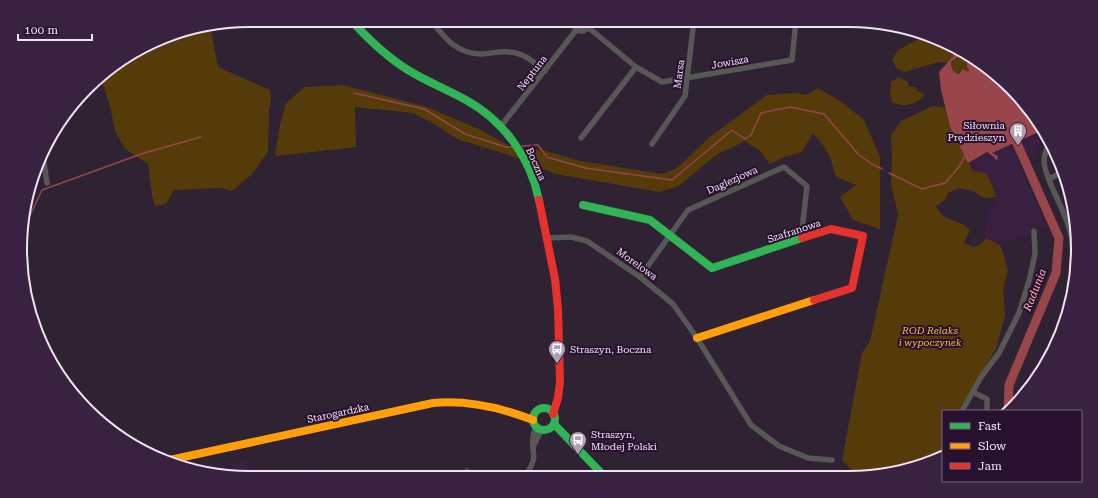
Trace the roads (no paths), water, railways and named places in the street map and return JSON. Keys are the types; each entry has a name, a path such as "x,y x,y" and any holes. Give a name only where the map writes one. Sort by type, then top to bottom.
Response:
{"street":[{"name":"Boczna","path":"358,27 374,44 402,66 474,104 501,126 516,145 533,176 547,238 556,286 558,309 561,376 558,398 550,412"},
{"path":"436,27 443,37 456,48 469,53 482,54 511,52 528,58 545,71"},
{"path":"574,27 577,30 583,31 589,28"},
{"name":"Marsa","path":"652,144 685,96 693,27"},
{"name":"Jowisza","path":"589,28 636,67 662,82 688,79 792,60 795,27"},
{"name":"Neptuna","path":"501,126 577,30"},
{"path":"581,138 636,67"},
{"path":"1047,149 1044,158 1044,167 1071,235"},
{"path":"44,165 47,183"},
{"name":"Daglezjowa","path":"640,277 688,210 784,167 807,186 801,239"},
{"path":"1049,179 1058,175"},
{"name":"Szafranowa","path":"583,205 650,220 712,268 831,230 863,236 852,288 697,338"},
{"path":"963,410 982,377 999,353 1019,313 1030,281 1035,254 1034,231"},
{"name":"Morelowa","path":"547,238 571,237 588,241 640,277 673,304 697,338 751,425 779,446 808,458 832,460"},
{"path":"973,392 987,399 987,410"},
{"name":"Starogardzka","path":"177,459 421,406 438,404 483,406 516,413 541,424"},
{"path":"528,471 534,457 533,437 541,424 554,418 550,412 540,409 541,424"},
{"path":"541,424 566,439 590,460 600,471"}],"waterway":[{"path":"354,93 424,109 465,134 506,147 512,147"},
{"path":"522,146 538,145 547,157 585,168 672,180 732,130 745,139 751,135 761,113 790,107 824,114 859,155 882,169"},
{"name":"Radunia","path":"1008,403 1009,385 1056,273 1059,238 1012,132"},
{"path":"30,216 42,190 144,153 201,137"},
{"path":"889,173 922,189 945,183 959,167 965,156"}],"place":[{"name":"Siłownia Prędzieszyn","path":"1018,146"},
{"name":"Straszyn, Boczna","path":"557,364"},
{"name":"Straszyn, Młodej Polski","path":"578,455"}],"park label":[{"name":"ROD Relaks i wypoczynek","path":"930,336"}]}
